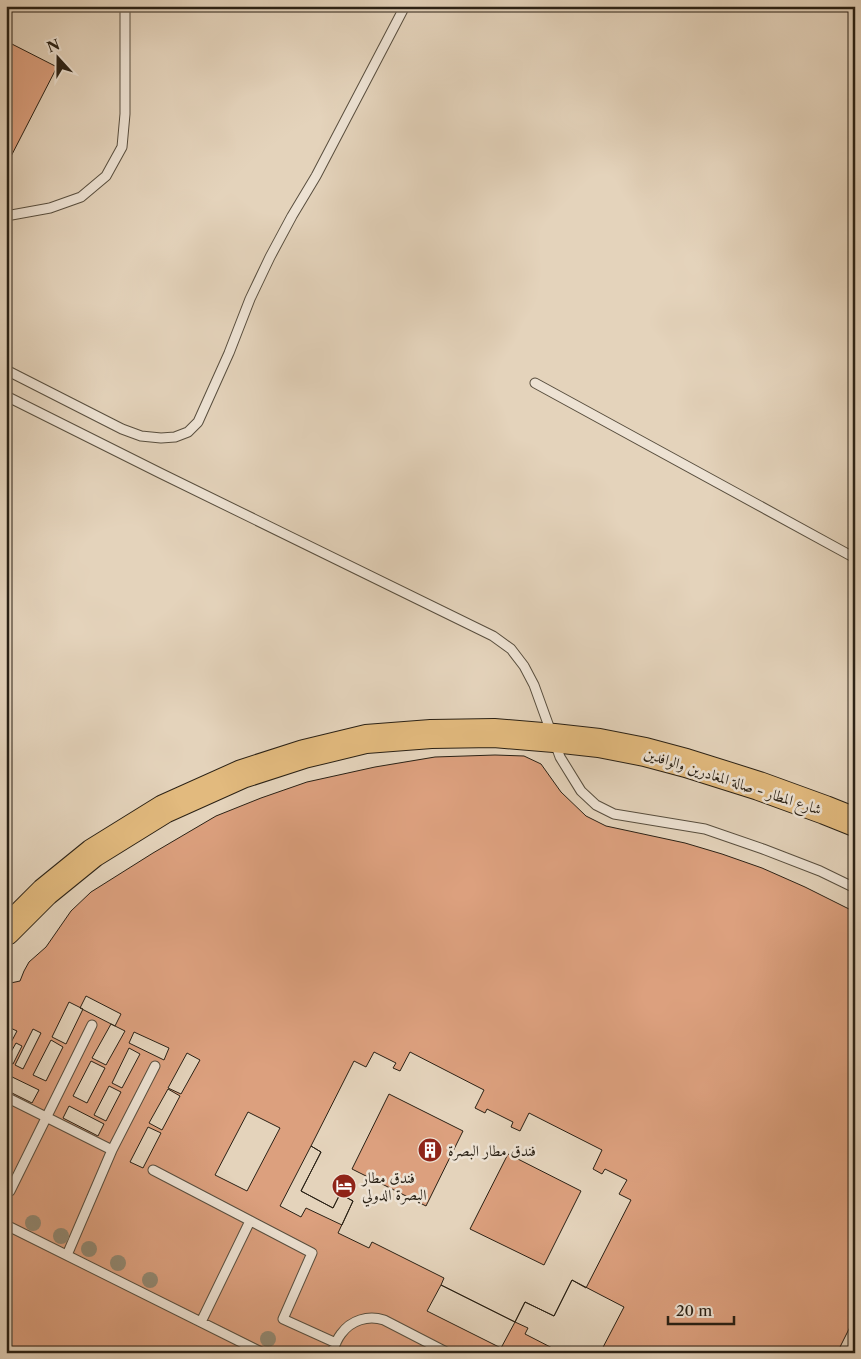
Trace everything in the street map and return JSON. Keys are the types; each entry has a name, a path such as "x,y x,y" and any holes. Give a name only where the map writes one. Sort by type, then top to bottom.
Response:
{"highway":[{"name":"شارع المطار - صالة المغادرين والوافدين","path":"6,931 45,892 93,853 164,809 242,774 304,754 366,739 430,734 494,733 599,743 645,752 686,763 767,789 855,822"}],"lane":[{"path":"6,216 50,208 81,197 106,176 122,147 125,114 125,6"},
{"path":"6,370 122,429 141,436 175,438 188,432 198,422 204,410 250,298 270,257 316,176 404,6"},
{"path":"535,383 855,558"},
{"path":"6,396 160,474 493,636 511,649 524,666 534,686 560,757 581,791 596,805 614,814 705,829 820,871 855,888"},
{"path":"10,1191 92,1025"},
{"path":"67,1255 112,1150 155,1066"},
{"path":"6,1098 112,1150"},
{"path":"154,1170 312,1253 283,1319 336,1343"},
{"path":"201,1322 250,1221"},
{"path":"6,1225 263,1353"},
{"path":"332,1353 340,1335 346,1328 355,1322 376,1317 448,1353"}],"building":[{"path":"6,41 57,67 6,166"},
{"name":"فندق مطار البصرة","path":"524,756 541,764 561,792 586,816 606,826 685,843 722,854 762,868 855,912 855,1317 837,1353 6,1353 6,984 20,981 29,962 46,947 71,911 91,892 216,816 307,782 375,767 435,757"},
{"path":"86,996 121,1014 115,1026 80,1008"},
{"path":"69,1002 83,1009 66,1044 52,1037"},
{"path":"111,1024 125,1031 106,1065 92,1058"},
{"path":"6,1026 17,1031 6,1052"},
{"path":"33,1029 41,1033 23,1069 15,1065"},
{"path":"134,1032 169,1048 164,1060 129,1043"},
{"path":"51,1040 63,1047 46,1081 33,1075"},
{"path":"16,1043 22,1046 13,1064 6,1061"},
{"path":"129,1048 140,1054 122,1088 112,1083"},
{"name":"فندق مطار البصرة الدولي","path":"374,1052 396,1063 393,1068 400,1071 410,1052 484,1090 475,1108 485,1113 487,1109 513,1122 511,1127 520,1131 529,1113 602,1150 593,1169 602,1174 605,1169 627,1180 619,1194 631,1200 586,1288 572,1280 554,1316 525,1302 515,1322 441,1285 444,1278 372,1242 369,1248 338,1233 353,1201 340,1194 333,1208 301,1191 321,1152 311,1146 354,1061 366,1067","holes":["389,1094 463,1131 426,1206 352,1169","508,1154 581,1191 544,1265 470,1229"]},
{"path":"187,1053 200,1060 181,1094 168,1088"},
{"path":"91,1061 105,1068 87,1103 73,1096"},
{"path":"6,1074 39,1090 32,1103 6,1090"},
{"path":"109,1086 121,1092 106,1121 94,1115"},
{"path":"168,1089 180,1096 162,1130 149,1123"},
{"path":"69,1106 104,1124 98,1136 63,1118"},
{"path":"248,1112 280,1128 247,1191 215,1175"},
{"path":"148,1127 161,1133 143,1168 130,1162"},
{"path":"311,1146 321,1152 301,1191 333,1208 340,1194 353,1201 342,1225 306,1208 301,1217 280,1206"},
{"path":"572,1280 624,1307 600,1353 562,1353 525,1334 528,1328 515,1322 525,1302 554,1316"},
{"path":"441,1285 515,1322 501,1348 427,1311"}],"place":[{"name":"فندق مطار البصرة","path":"430,1150"},
{"name":"فندق مطار البصرة الدولي","path":"344,1186"}]}
